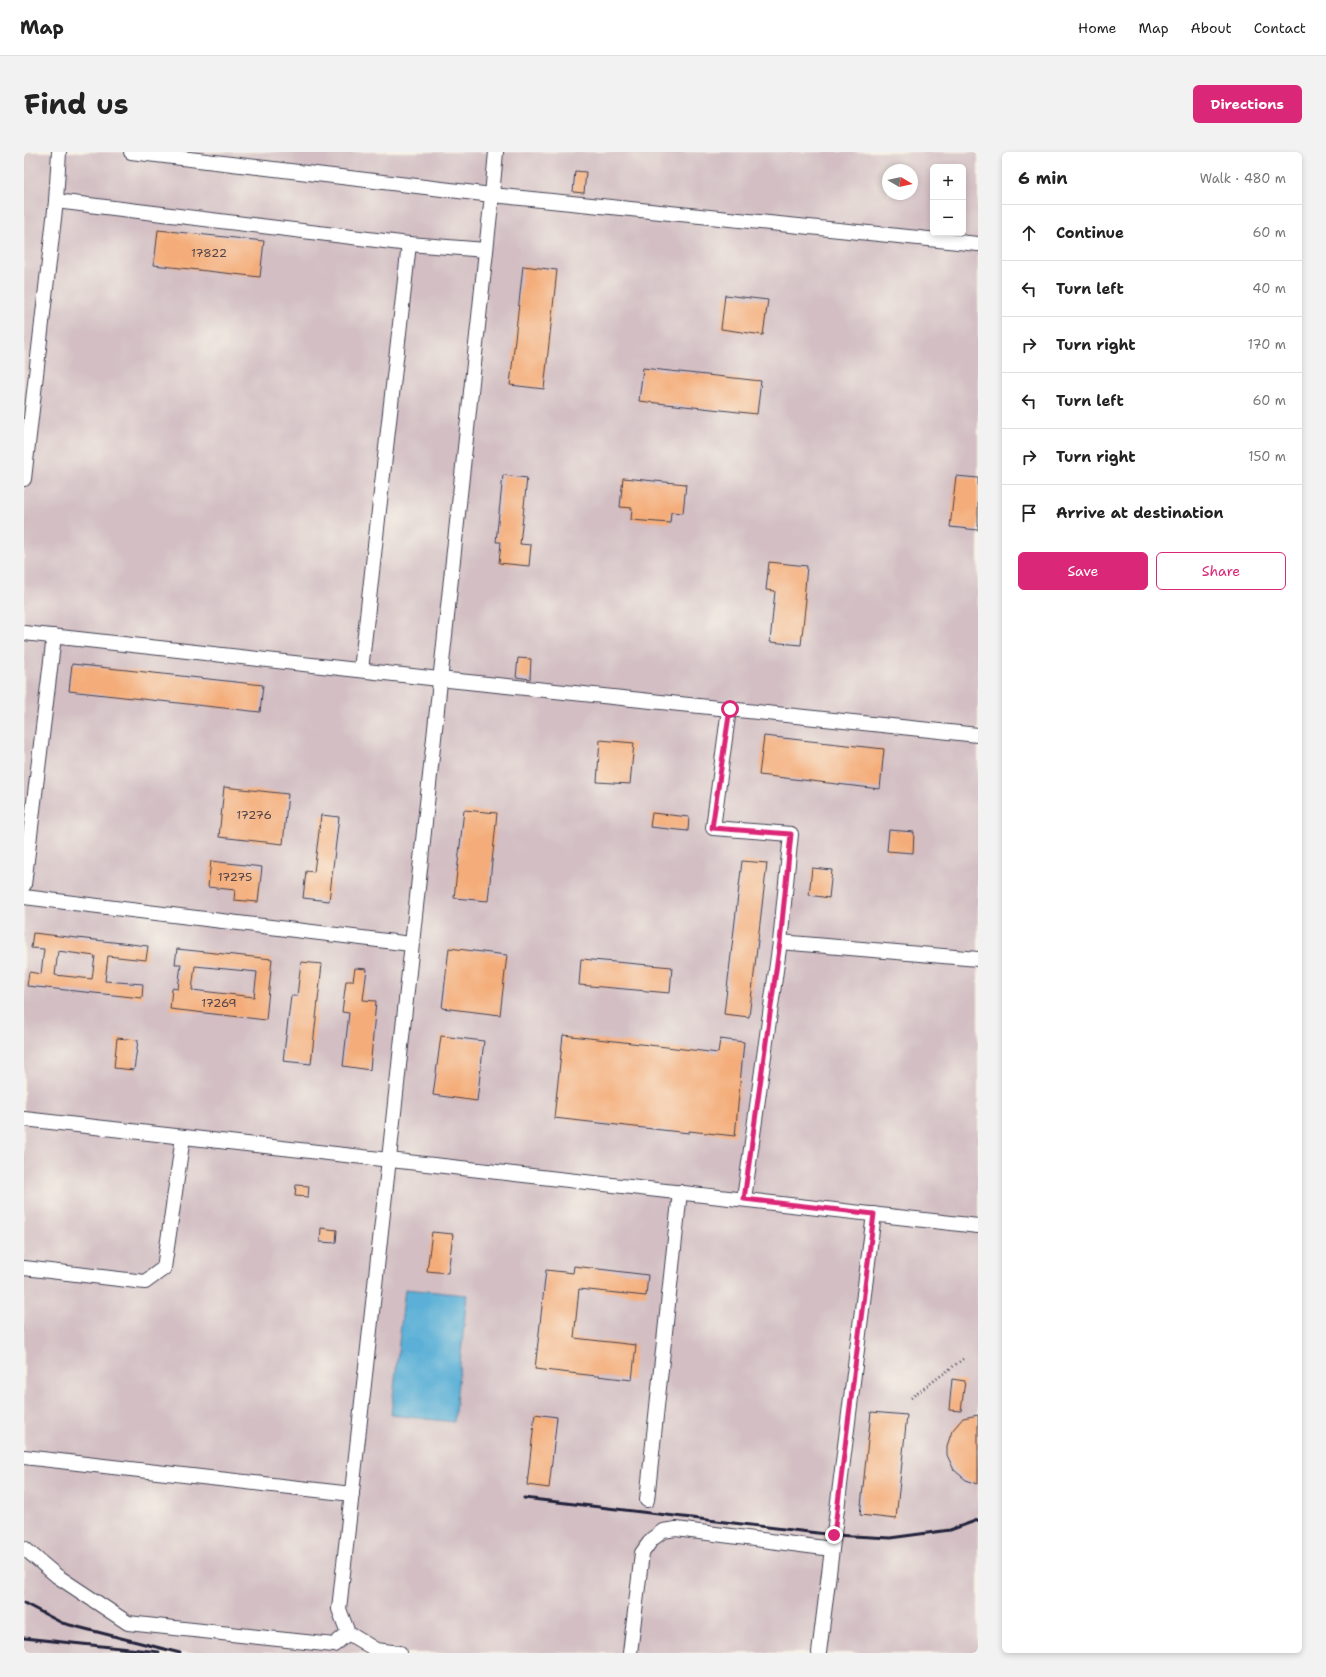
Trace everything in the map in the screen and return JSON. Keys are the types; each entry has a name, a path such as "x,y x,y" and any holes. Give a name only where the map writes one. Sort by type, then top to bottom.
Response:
{"lane":[{"path":"24,479 56,201 59,152"},
{"path":"131,152 492,195 978,244"},
{"path":"400,1653 376,1650 348,1633 339,1609 389,1159 496,152"},
{"path":"56,201 409,244 486,250"},
{"path":"361,670 409,244"},
{"path":"24,633 439,679 978,735"},
{"path":"24,885 54,636"},
{"path":"730,709 712,828 791,834 780,942 744,1199"},
{"path":"24,897 411,944"},
{"path":"780,942 978,958"},
{"path":"24,1119 978,1226"},
{"path":"24,1268 145,1282 164,1268 183,1137"},
{"path":"647,1500 680,1192"},
{"path":"819,1653 874,1214"},
{"path":"24,1458 352,1494"},
{"path":"630,1653 642,1553 652,1539 663,1531 676,1529 832,1549"},
{"path":"24,1548 57,1576 128,1623 334,1645 348,1633"}],"path":[{"path":"911,1398 963,1359"}],"shaded area":[{"path":"24,152 978,152 978,1653 24,1653"}],"water":[{"path":"405,1289 467,1295 454,1422 391,1415"}],"building":[{"path":"575,171 586,172 584,193 573,192"},
{"path":"158,230 264,241 260,277 154,265"},
{"path":"523,266 557,270 544,389 510,385"},
{"path":"725,295 768,300 763,335 721,329"},
{"path":"643,368 761,381 757,414 639,401"},
{"path":"503,475 527,478 520,544 531,545 529,566 499,563 501,542 496,542"},
{"path":"956,476 978,478 978,530 950,527"},
{"path":"623,478 686,484 683,513 671,512 670,523 631,520 632,508 620,507"},
{"path":"769,562 807,566 804,599 806,599 801,645 770,642 775,591 766,590"},
{"path":"518,658 531,659 530,679 516,677"},
{"path":"72,664 263,685 260,712 69,691"},
{"path":"764,736 884,749 880,789 759,775"},
{"path":"600,740 634,743 630,784 597,782"},
{"path":"224,787 288,794 283,844 219,837"},
{"path":"464,810 497,813 488,901 454,898"},
{"path":"652,813 689,817 688,831 650,827"},
{"path":"321,815 339,817 329,901 303,898 306,871 314,872"},
{"path":"889,830 914,832 913,853 887,851"},
{"path":"211,861 262,867 258,902 234,900 235,890 208,887"},
{"path":"742,861 767,863 749,1017 724,1014"},
{"path":"812,868 832,870 829,898 809,895"},
{"path":"33,933 148,946 146,960 108,956 105,981 143,984 142,998 27,986 29,972 41,974 44,949 31,948","holes":["58,951 95,956 92,979 55,975"]},
{"path":"449,948 507,955 500,1015 442,1008"},
{"path":"177,949 272,959 266,1020 170,1009 172,988 178,989 181,964 175,964","holes":["195,966 257,972 254,997 192,990"]},
{"path":"581,959 672,967 670,993 579,985"},
{"path":"301,962 322,964 311,1064 283,1061 291,996 297,996"},
{"path":"355,968 367,969 363,1000 376,1001 370,1070 343,1066 349,1013 342,1012 346,981 353,981"},
{"path":"563,1035 718,1053 720,1039 744,1042 735,1136 689,1131 689,1133 554,1118"},
{"path":"441,1036 484,1041 477,1101 433,1095"},
{"path":"117,1038 138,1040 134,1070 114,1068"},
{"path":"296,1185 309,1186 308,1197 295,1196"},
{"path":"321,1228 337,1230 336,1243 320,1242"},
{"path":"432,1232 453,1234 448,1273 427,1271"},
{"path":"574,1266 648,1275 646,1296 579,1289 574,1338 636,1345 632,1380 535,1369 546,1270 573,1273"},
{"path":"952,1379 965,1381 961,1411 949,1410"},
{"path":"871,1412 907,1415 896,1519 860,1515"},
{"path":"535,1414 557,1417 549,1488 527,1485"},
{"path":"978,1415 978,1484 966,1480 954,1470 947,1455 947,1446 952,1431 963,1418"}],"railway":[{"path":"524,1498 834,1535 890,1538 950,1530 978,1520"},
{"path":"24,1603 62,1623 180,1653"},
{"path":"24,1638 159,1652"}],"route":[{"path":"730,709 712,828 791,834 780,942 744,1199 874,1214 834,1535"}]}
